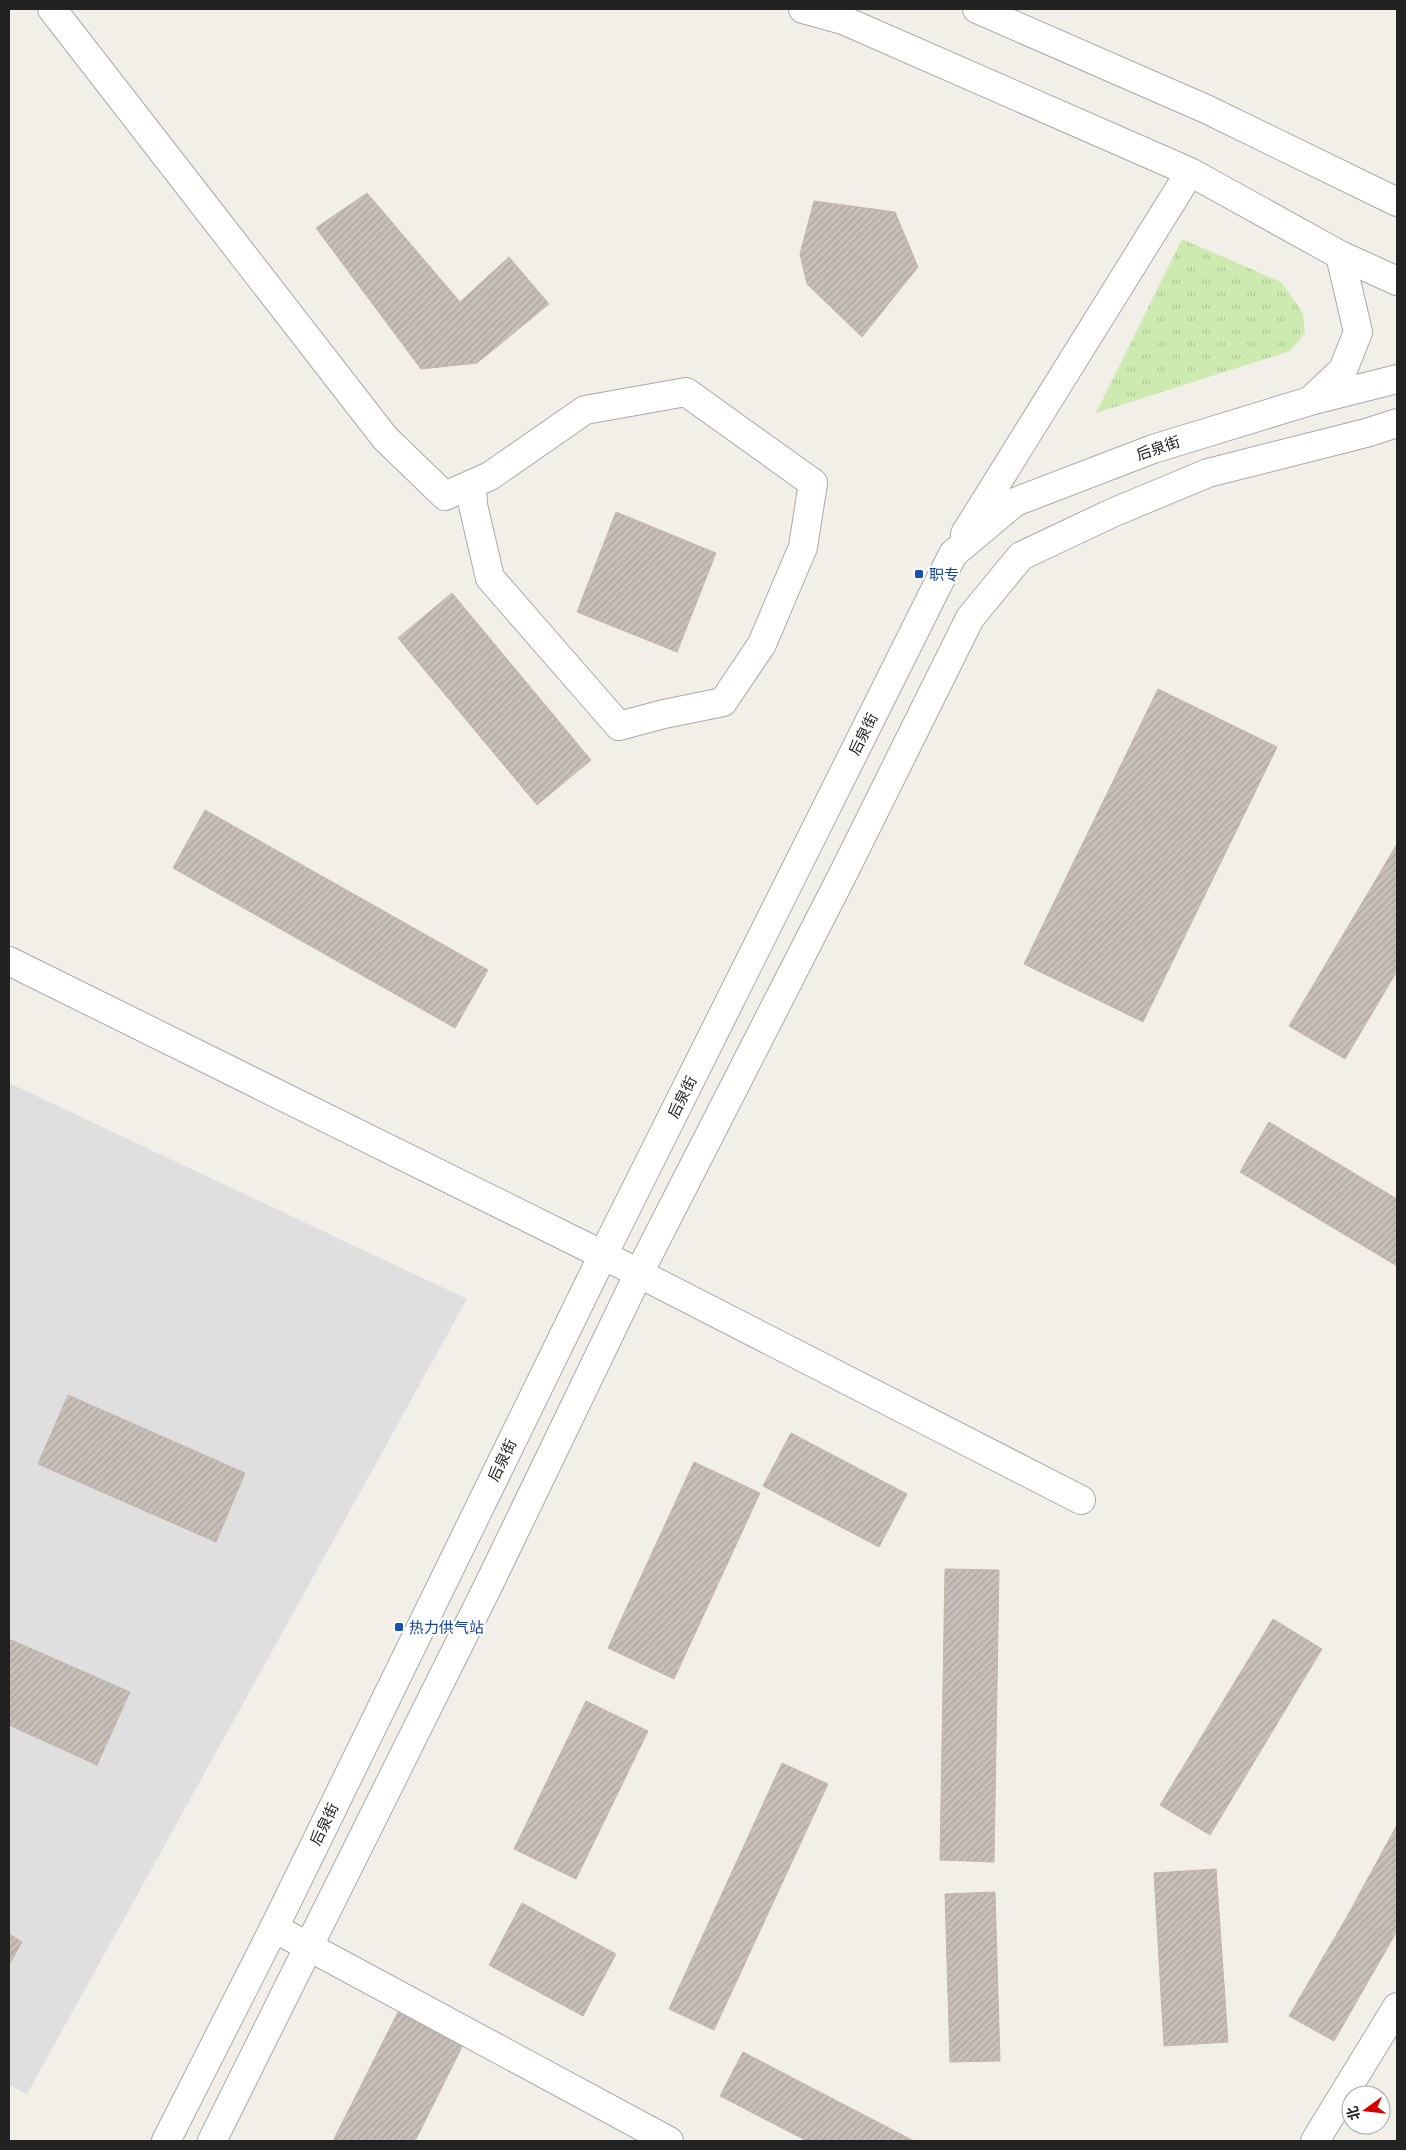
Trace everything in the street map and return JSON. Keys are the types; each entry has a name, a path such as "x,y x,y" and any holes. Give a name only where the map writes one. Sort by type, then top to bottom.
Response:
{"street":[{"path":"52,9 385,438 445,496 472,484 490,476 585,410 686,392 813,483 803,547 762,644 723,702 664,714 619,726 490,578 473,504 472,484"},
{"path":"803,9 843,20 1190,172 1340,255 1397,281"},
{"path":"977,9 1206,108 1397,202"},
{"path":"953,554 1190,172"},
{"name":"后泉街","path":"166,2141 274,1928 602,1255 953,554 1015,502 1153,449 1310,401 1343,370 1358,332 1340,255"},
{"path":"1310,401 1397,380"},
{"path":"212,2141 488,1584 639,1273 844,872 970,618 1021,556 1112,514 1208,472 1366,433 1397,423"},
{"path":"9,961 639,1273 1081,1500"},
{"path":"274,1928 669,2141"},
{"path":"1315,2141 1397,2008"}],"shaded area":[{"path":"9,1083 467,1299 27,2094 9,2085"}],"green space":[{"path":"1182,239 1281,282 1303,313 1305,333 1290,351 1096,413"}],"building":[{"path":"367,193 460,302 509,257 549,304 477,363 421,369 316,228"},
{"path":"814,201 895,212 918,267 862,337 807,284 800,254"},
{"path":"616,512 716,553 677,652 577,612"},
{"path":"452,593 591,760 537,805 398,638"},
{"path":"1158,689 1277,747 1143,1022 1024,964"},
{"path":"205,810 488,970 455,1028 173,868"},
{"path":"1397,844 1397,971 1345,1059 1289,1026"},
{"path":"1269,1122 1397,1199 1397,1266 1240,1172"},
{"path":"68,1395 245,1473 216,1542 38,1464"},
{"path":"791,1433 907,1494 879,1547 763,1486"},
{"path":"694,1462 760,1493 674,1679 608,1648"},
{"path":"945,1569 999,1570 994,1862 940,1860"},
{"path":"1273,1619 1322,1649 1210,1835 1160,1805"},
{"path":"9,1639 130,1692 97,1765 9,1725"},
{"path":"586,1701 648,1731 576,1879 514,1849"},
{"path":"782,1763 828,1784 714,2030 669,2009"},
{"path":"1397,1825 1397,1930 1393,1938 1349,1913"},
{"path":"1216,1869 1228,2042 1164,2046 1154,1873"},
{"path":"995,1892 1000,2061 950,2062 945,1894"},
{"path":"522,1903 616,1954 583,2016 489,1965"},
{"path":"1349,1913 1393,1938 1334,2041 1289,2016"},
{"path":"9,1934 22,1942 9,1965"},
{"path":"398,2012 463,2045 415,2141 333,2141"},
{"path":"743,2052 914,2141 807,2141 720,2096"}],"place":[{"name":"职专","path":"919,574"},
{"name":"热力供气站","path":"399,1627"}]}
